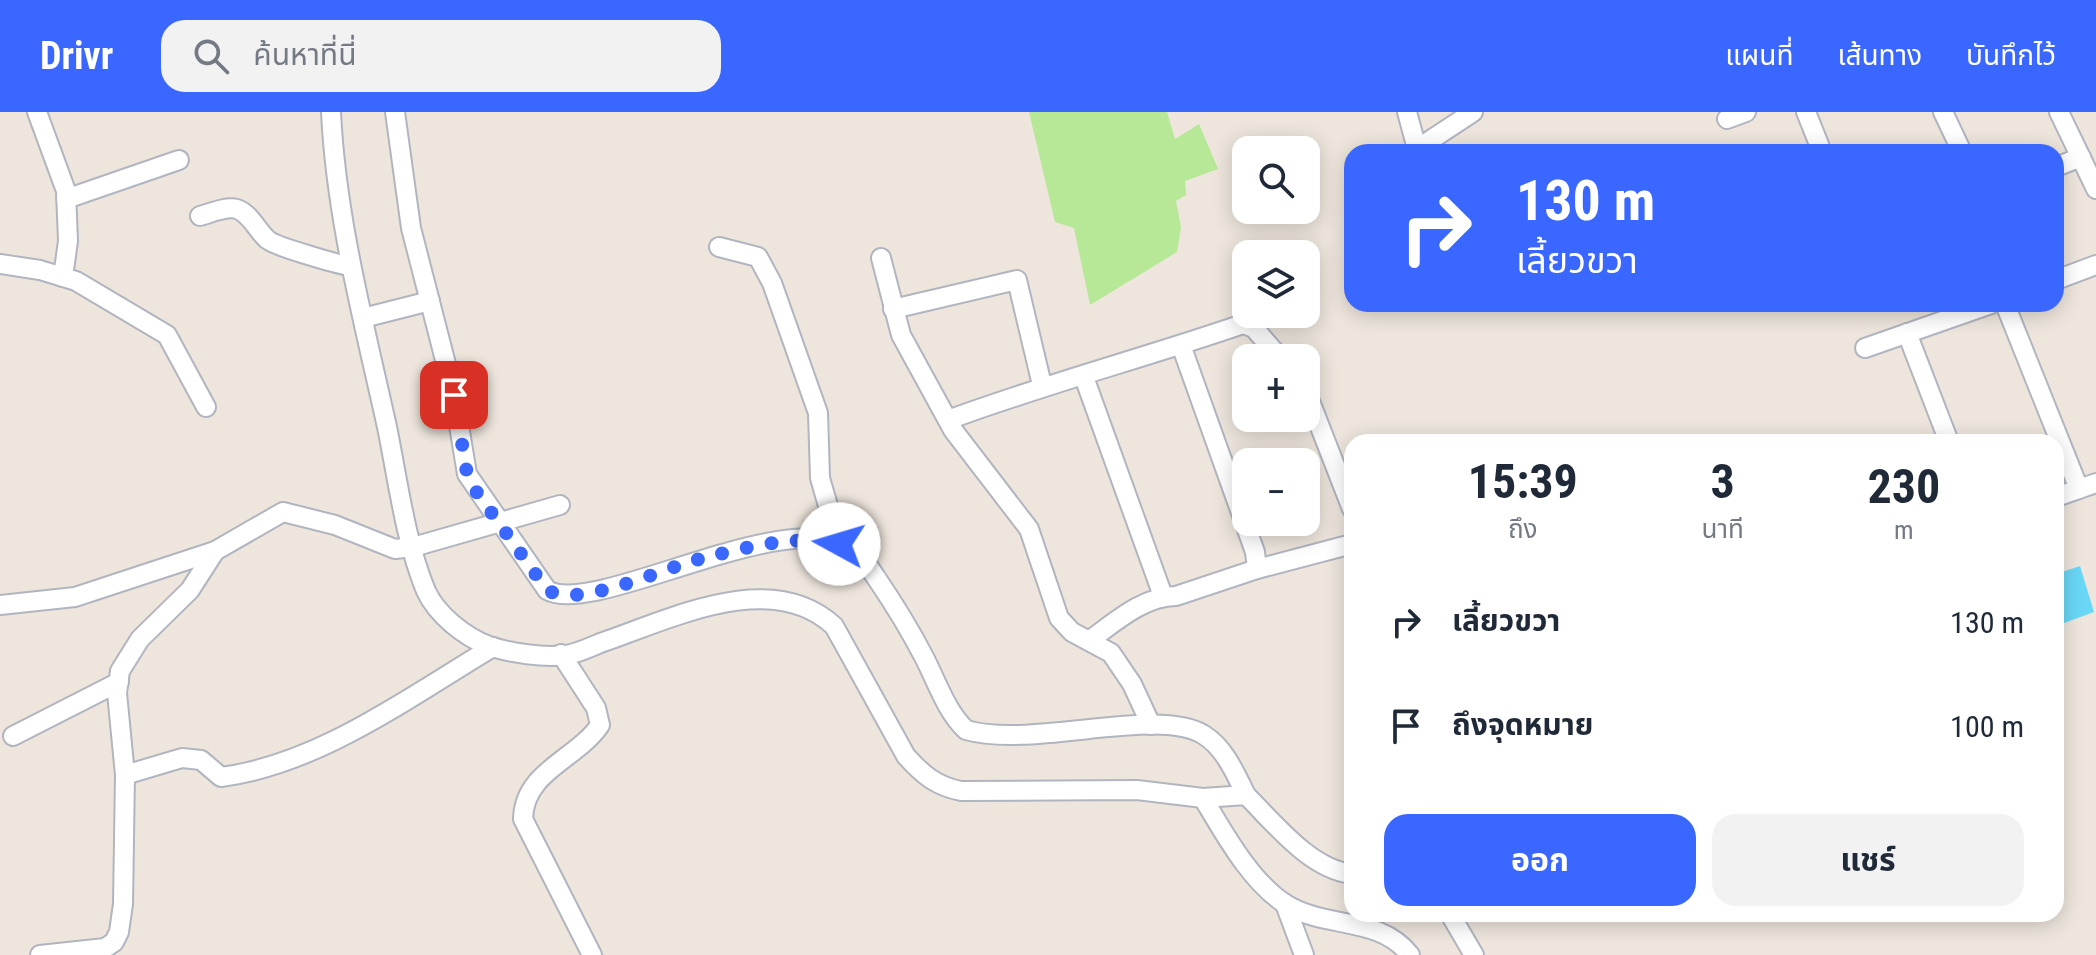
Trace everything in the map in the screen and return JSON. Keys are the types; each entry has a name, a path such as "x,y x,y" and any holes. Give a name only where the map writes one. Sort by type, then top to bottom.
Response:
{"street":[{"path":"37,112 66,199 68,241 63,277"},
{"path":"331,112 333,154 351,266 413,547 427,593 446,620 493,647 561,654 689,613 751,599 792,601 817,611 834,626 906,756 941,787 961,791 1137,790 1203,798 1246,795"},
{"path":"395,112 421,303 454,395 467,474 547,590 556,595 581,595 698,559 790,541 818,539 852,548 863,558 886,591 952,713 966,730 1044,736 1151,725 1189,730 1205,736 1222,752 1246,795 1287,836 1329,868 1344,872"},
{"path":"1407,112 1416,144"},
{"path":"1425,144 1473,112"},
{"path":"1727,119 1746,112"},
{"path":"1806,112 1819,144"},
{"path":"1943,112 1958,144"},
{"path":"2059,112 2096,189"},
{"path":"2064,164 2081,157"},
{"path":"66,199 179,160"},
{"path":"200,216 230,208 240,210 277,245 307,252 340,266 351,266"},
{"path":"719,247 758,257 772,283 820,420 820,478 839,544"},
{"path":"881,258 901,335 948,420 1029,529 1059,618 1072,632 1111,653 1126,672 1151,725"},
{"path":"0,264 63,277 167,335 206,407"},
{"path":"2064,277 2096,265"},
{"path":"893,309 1017,280 1042,385"},
{"path":"363,318 421,303"},
{"path":"1865,348 1968,312"},
{"path":"2009,312 2088,486 2064,494"},
{"path":"948,420 1042,385 1084,377 1243,324 1254,328 1268,344"},
{"path":"1907,333 1946,434"},
{"path":"1181,345 1255,552 1257,569"},
{"path":"1084,377 1163,596"},
{"path":"1320,427 1344,488"},
{"path":"0,605 75,597 215,551 283,512 335,525 395,549 413,547 560,505"},
{"path":"1090,640 1124,615 1163,596 1176,596 1257,569 1344,546"},
{"path":"52,954 105,948 114,942 119,932 123,904 125,775 120,671 140,639 190,590 215,551"},
{"path":"125,775 182,758 201,760 221,777 269,766 352,730 493,647"},
{"path":"561,654 596,708 600,725 584,744 534,783 523,804 523,819 592,955"},
{"path":"13,736 119,682"},
{"path":"1203,798 1239,857 1285,904 1322,920 1382,931 1399,941 1410,955"},
{"path":"1285,904 1304,955"},
{"path":"1455,922 1474,955"}],"green space":[{"path":"1029,112 1167,112 1175,139 1199,124 1218,169 1185,181 1186,195 1176,201 1181,227 1177,252 1090,305 1074,228 1055,222"}],"water":[{"path":"2080,566 2094,612 2064,623 2064,571"}],"route":[{"path":"454,395 462,453 473,487 547,590 556,595 581,595 698,559 790,541 818,539 839,544"}]}
